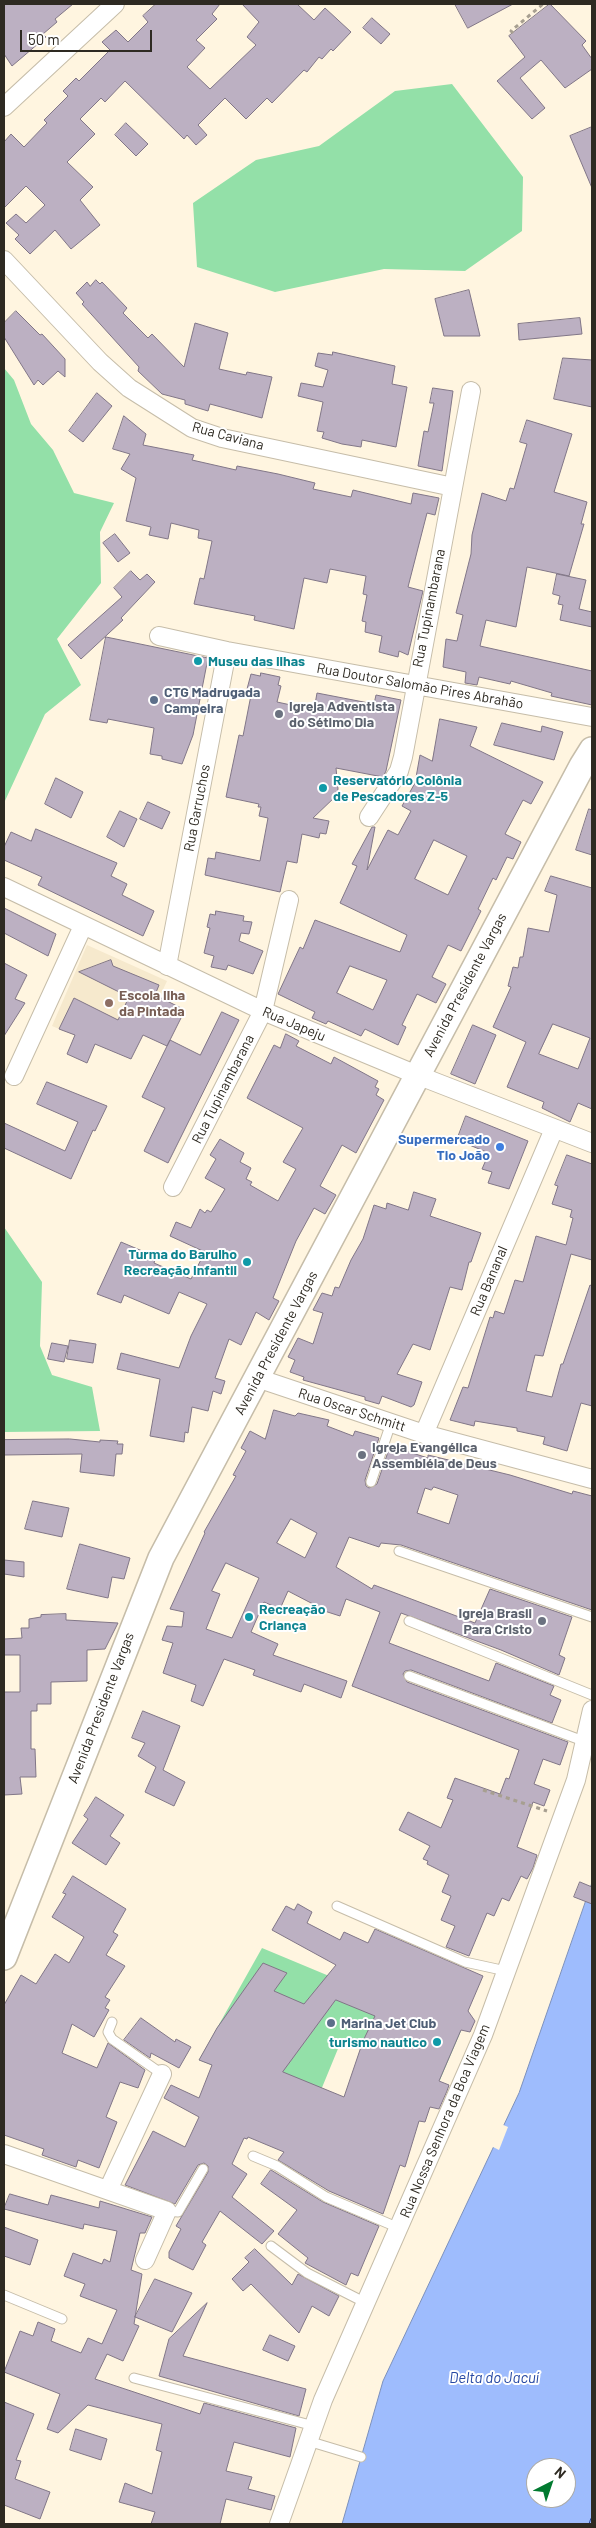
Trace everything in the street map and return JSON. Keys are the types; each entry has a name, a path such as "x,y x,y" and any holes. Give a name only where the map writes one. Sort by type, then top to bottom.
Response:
{"street":[{"path":"4,106 115,4"},
{"name":"Rua Caviana","path":"4,260 100,362 129,388 192,428 222,438 453,487"},
{"name":"Rua Tupinambarana","path":"368,817 399,771 472,391"},
{"name":"Rua Doutor Salomão Pires Abrahão","path":"159,636 227,651 592,718"},
{"name":"Rua Garruchos","path":"167,966 227,651"},
{"name":"Avenida Presidente Vargas","path":"4,1957 161,1558 592,750"},
{"name":"Rua Japeju","path":"4,887 262,1011 417,1075 592,1143"},
{"name":"Rua Tupinambarana","path":"173,1187 262,1011 289,900"},
{"path":"14,1076 83,926"},
{"name":"Rua Bananal","path":"424,1434 554,1129"},
{"name":"Rua Oscar Schmitt","path":"257,1378 424,1434 592,1478"},
{"name":"Rua Nossa Senhora da Boa Viagem","path":"279,2524 323,2400 474,2058 576,1780 592,1710"},
{"path":"108,2190 162,2074"},
{"path":"4,2154 167,2211 145,2260"}],"lane":[{"path":"371,1482 391,1423"},
{"path":"399,1551 592,1617"},
{"path":"409,1622 592,1695"},
{"path":"410,1676 586,1742"},
{"path":"337,1906 465,1962 506,1972"},
{"path":"112,2022 108,2032 112,2038 162,2074"},
{"path":"253,2156 277,2166 326,2197 399,2228"},
{"path":"167,2211 178,2212 203,2169"},
{"path":"270,2246 307,2273 366,2303"},
{"path":"4,2295 62,2319"},
{"path":"134,2378 311,2434 361,2457"}],"path":[{"path":"513,33 511,31 543,4"},
{"path":"483,1790 562,1816"}],"shaded area":[{"name":"Escola Ilha da Pintada","path":"87,945 167,981 131,1059 52,1026"}],"green space":[{"path":"452,84 523,177 522,231 465,271 384,269 275,292 197,267 193,203 256,160 319,146 395,91"},
{"path":"4,368 14,380 31,424 53,450 74,493 114,503 100,532 101,583 57,639 81,685 45,714 4,803"},
{"path":"4,1227 42,1282 40,1346 52,1375 92,1387 100,1431 4,1432"},
{"name":"Marina Jet Club","path":"262,1948 461,2031 440,2080 342,2039 314,2107 199,2060"}],"water":[{"name":"Delta do Jacuí","path":"592,1883 592,2524 342,2524 383,2381 519,2093"}],"pier":[{"path":"501,2124 508,2127 499,2150 491,2146"}],"building":[{"path":"4,4 73,4 55,19 57,22 43,34 46,37 12,66 4,54"},
{"path":"156,4 220,4 212,14 217,19 196,40 205,48 187,67 210,89 256,45 247,37 259,22 242,4 297,4 314,20 325,8 351,32 333,51 331,49 322,59 319,57 307,72 304,70 272,103 267,98 246,119 225,98 198,125 207,135 196,145 187,135 184,139 125,81 105,102 101,98 80,119 95,134 67,162 93,187 80,200 100,225 71,249 55,230 30,254 15,239 19,235 6,223 16,214 26,223 45,205 26,186 4,208 4,142 11,134 24,147 47,123 44,120 68,96 63,91 76,78 79,81 110,50 102,42 116,30 128,42 148,22 143,16"},
{"path":"455,4 513,4 468,28"},
{"path":"550,4 586,41 582,45 592,59 592,69 565,88 541,60 520,78 545,108 532,119 497,81 525,57 509,36"},
{"path":"372,18 390,34 381,44 363,28"},
{"path":"126,123 148,144 136,156 115,135"},
{"path":"592,127 592,188 570,136"},
{"path":"96,280 100,284 102,282 127,308 123,313 148,338 152,334 184,367 195,323 228,333 219,369 246,375 247,372 272,377 262,418 210,404 208,411 185,404 185,400 162,394 138,371 139,367 82,304 84,302 76,293 87,282 90,286"},
{"path":"469,290 480,336 444,336 435,299"},
{"path":"16,311 40,335 42,334 65,359 65,377 58,371 43,385 38,380 34,385 4,337 4,323"},
{"path":"580,318 582,334 519,340 518,324"},
{"path":"333,352 395,366 392,384 407,387 396,447 362,440 361,447 342,444 322,438 324,432 317,431 323,402 298,396 301,383 323,387 328,370 315,366 318,353 332,355"},
{"path":"563,358 592,360 592,407 554,399"},
{"path":"433,388 453,391 442,471 418,466 424,431 428,432 434,403 430,403"},
{"path":"97,393 112,406 83,442 69,431"},
{"path":"124,416 146,434 143,445 194,455 192,460 236,470 237,466 278,474 315,483 313,489 351,497 353,490 411,504 413,493 439,498 435,515 427,513 408,587 423,591 408,655 399,651 398,657 379,652 382,636 365,632 366,622 362,621 367,595 363,594 366,576 330,569 327,583 304,578 294,629 254,620 255,616 194,604 200,578 204,579 212,541 198,538 199,530 171,523 168,539 149,535 151,527 126,521 136,478 121,469 130,454 113,449"},
{"path":"527,420 572,434 554,492 587,502 581,524 584,524 569,576 527,567 516,627 486,620 480,646 592,671 592,705 551,696 552,693 511,681 510,684 479,677 477,685 465,683 466,672 443,667 446,639 457,641 463,615 456,613 471,554 472,535 482,493 506,501 510,488 514,489 527,444 520,442"},
{"path":"115,534 130,553 118,562 103,543"},
{"path":"131,571 140,580 147,574 155,582 121,618 123,620 81,659 68,645 122,597 114,588"},
{"path":"557,574 586,580 579,609 592,612 592,627 560,620 563,605 558,604 560,596 553,594"},
{"name":"CTG Madrugada Campeira","path":"106,637 208,658 193,735 182,764 162,759 162,756 150,754 154,728 108,719 107,723 90,720"},
{"path":"261,673 280,677 278,685 281,686 277,702 314,710 317,693 374,704 376,695 401,700 386,771 383,777 336,768 338,789 336,796 313,818 329,821 326,834 320,833 319,838 302,834 297,863 287,861 280,892 205,875 208,858 215,859 216,852 260,861 268,818 259,816 261,807 258,807 259,804 226,797 239,735 243,736 252,690 247,689 251,674 260,676"},
{"path":"440,719 477,727 470,746 543,782 531,804 523,800 505,834 521,842 513,859 507,857 496,880 493,878 478,909 481,911 461,951 448,945 432,977 446,984 436,1003 417,994 402,1025 406,1027 398,1045 365,1029 361,1036 328,1021 326,1024 312,1018 315,1012 278,994 300,947 303,949 315,920 400,952 407,935 340,903 357,866 352,864 372,827 375,827 367,870 388,830 398,835 411,811 402,806 415,783 420,755 432,761","holes":["434,840 467,856 448,895 415,879","350,966 387,980 373,1010 337,993"]},
{"path":"502,723 541,732 542,726 563,732 554,760 494,745"},
{"path":"56,778 83,792 71,818 45,804"},
{"path":"148,802 170,812 162,829 140,819"},
{"path":"589,809 592,810 592,855 576,850"},
{"path":"120,811 137,819 124,847 107,837"},
{"path":"36,829 117,863 111,876 127,884 122,895 154,911 143,936 38,885 42,877 4,860 4,847 11,832 31,841"},
{"path":"551,876 592,888 592,1109 578,1103 570,1122 542,1108 544,1102 507,1087 526,1042 493,1027 511,987 508,986 513,967 518,968 520,957 523,957 528,928 549,932 557,895 545,891","holes":["553,1024 590,1038 578,1069 539,1054"]},
{"path":"4,908 56,934 48,956 4,933"},
{"path":"216,911 244,916 243,921 252,922 249,934 241,933 239,941 263,951 253,974 228,965 226,970 211,967 214,956 204,953 210,928 207,927 210,914 215,915"},
{"name":"Escola Ilha da Pintada","path":"111,960 113,966 159,985 155,995 185,1010 167,1046 143,1035 131,1059 95,1044 87,1063 67,1054 75,1035 59,1029 74,998 118,1020 129,997 79,972"},
{"path":"4,963 27,975 15,999 25,1003 4,1036"},
{"path":"222,1012 239,1020 168,1163 144,1151 165,1108 142,1097 170,1040 200,1055"},
{"path":"473,1025 496,1035 475,1084 451,1074"},
{"path":"286,1034 299,1041 296,1046 331,1064 334,1057 378,1081 375,1087 379,1089 376,1095 384,1100 356,1153 342,1145 320,1186 336,1195 325,1214 314,1208 296,1241 273,1298 279,1301 269,1320 256,1312 241,1345 229,1339 215,1378 225,1381 221,1394 213,1391 208,1411 192,1407 188,1433 185,1432 184,1442 150,1436 160,1379 117,1369 121,1353 179,1368 191,1336 207,1304 179,1292 169,1314 124,1295 121,1303 97,1294 121,1242 147,1253 146,1255 155,1259 154,1263 191,1279 205,1252 170,1236 176,1222 191,1228 200,1209 205,1213 207,1210 211,1212 225,1189 205,1178 216,1159 210,1155 220,1139 244,1153 240,1162 251,1168 246,1179 252,1182 250,1185 278,1201 296,1169 283,1162 303,1128 247,1098 274,1045 280,1048"},
{"path":"47,1082 107,1106 95,1131 93,1130 71,1179 4,1148 4,1123 65,1151 78,1122 37,1104"},
{"name":"Supermercado Tio João","path":"466,1116 528,1141 509,1189 488,1183 492,1172 482,1169 489,1153 457,1140"},
{"path":"567,1155 592,1164 592,1260 571,1254 543,1356 535,1355 526,1391 552,1397 561,1364 563,1364 590,1285 592,1286 592,1406 581,1403 567,1451 543,1444 545,1437 517,1431 517,1428 475,1421 474,1426 450,1420 463,1387 468,1388 490,1317 493,1318 495,1311 504,1314 515,1280 523,1282 536,1236 566,1245 573,1218 570,1217 572,1210 552,1204 558,1186 555,1185"},
{"path":"414,1192 436,1199 430,1216 481,1233 471,1262 469,1262 462,1290 450,1287 430,1350 413,1344 397,1374 422,1382 414,1405 411,1407 382,1396 379,1404 365,1400 365,1397 303,1380 304,1377 290,1372 295,1360 288,1357 298,1338 313,1344 323,1313 313,1310 322,1293 332,1296 335,1287 339,1288 351,1260 363,1239 374,1205 386,1209 387,1203 408,1210"},
{"path":"70,1340 96,1344 93,1363 67,1359"},
{"path":"52,1343 68,1346 64,1362 48,1359"},
{"path":"274,1410 295,1416 298,1413 329,1420 327,1426 353,1436 355,1431 379,1438 365,1480 366,1486 369,1488 377,1484 390,1446 428,1458 428,1455 510,1475 572,1494 573,1491 592,1496 592,1610 401,1545 381,1543 379,1547 349,1537 336,1567 372,1589 374,1585 475,1623 490,1589 572,1617 559,1655 565,1658 559,1675 501,1650 401,1613 389,1643 489,1681 496,1663 554,1686 550,1695 561,1700 552,1723 411,1670 405,1671 403,1674 407,1682 568,1742 560,1765 543,1759 534,1784 550,1790 544,1806 533,1802 517,1847 537,1855 533,1868 527,1879 521,1876 509,1901 502,1898 494,1916 487,1913 469,1956 446,1947 455,1926 441,1920 451,1896 442,1892 449,1875 427,1864 428,1861 423,1859 430,1846 399,1830 408,1812 441,1828 453,1800 447,1798 455,1778 500,1794 506,1778 509,1779 519,1750 352,1686 380,1612 346,1599 340,1616 312,1607 313,1604 288,1591 280,1609 264,1602 251,1632 278,1644 273,1655 347,1681 341,1698 304,1684 301,1692 253,1675 255,1670 224,1659 203,1706 191,1701 196,1685 163,1673 173,1643 162,1640 167,1626 182,1627 184,1612 170,1609 204,1532 236,1476 233,1475 246,1451 241,1448 250,1431 265,1439","holes":["434,1487 458,1495 449,1524 417,1513 425,1488 431,1490","291,1519 317,1533 305,1558 277,1543","226,1563 259,1578 232,1638 206,1629 220,1594 212,1591"]},
{"path":"70,1439 100,1442 100,1440 118,1441 117,1444 123,1444 122,1454 116,1454 114,1476 80,1472 82,1454 4,1455 4,1440"},
{"path":"33,1501 69,1508 62,1537 25,1529"},
{"path":"80,1544 130,1558 124,1579 112,1577 108,1598 67,1589"},
{"path":"4,1560 24,1562 24,1577 4,1574"},
{"path":"66,1614 66,1620 118,1623 105,1649 87,1650 87,1681 51,1682 51,1704 37,1704 37,1711 31,1711 31,1749 35,1749 36,1777 20,1777 22,1794 4,1795 4,1692 20,1692 20,1655 4,1655 4,1639 22,1638 21,1628 29,1628 29,1619 41,1617 41,1615"},
{"path":"143,1711 180,1726 163,1770 185,1782 174,1806 145,1792 156,1767 138,1756 145,1743 132,1738"},
{"path":"96,1797 124,1815 110,1836 120,1843 106,1865 72,1843 88,1819 84,1816"},
{"path":"73,1876 126,1909 113,1932 118,1935 106,1955 125,1966 105,1997 110,2000 105,2008 109,2010 94,2037 72,2024 62,2053 97,2068 108,2043 145,2070 138,2088 120,2082 106,2117 117,2122 99,2168 78,2160 76,2167 42,2155 44,2149 4,2135 4,2005 21,1975 36,1984 55,1954 69,1963 84,1937 52,1917 66,1894 63,1893"},
{"path":"580,1882 592,1887 592,1904 574,1897"},
{"path":"298,1904 312,1912 307,1923 340,1940 344,1932 368,1943 375,1929 483,1976 468,2011 475,2021 470,2032 461,2030 439,2081 449,2085 447,2091 439,2109 430,2107 425,2122 419,2121 405,2167 400,2165 383,2214 329,2191 278,2160 284,2152 248,2137 247,2139 244,2138 232,2164 247,2174 232,2197 274,2231 262,2244 220,2211 202,2242 206,2245 193,2270 169,2258 169,2252 181,2229 176,2226 208,2172 208,2166 204,2163 198,2165 175,2204 125,2185 153,2131 185,2147 199,2117 164,2098 171,2085 199,2098 212,2065 199,2060 217,2028 263,1963 287,1973 274,1991 304,2004 336,1965 272,1930 286,1906 294,1910","holes":["336,2000 375,2016 363,2041 344,2097 283,2072"]},
{"path":"141,2018 175,2042 176,2039 191,2047 179,2068 151,2053 150,2058 124,2040"},
{"path":"271,2170 323,2202 379,2226 358,2276 351,2273 346,2285 305,2263 308,2258 278,2234 297,2210 261,2184"},
{"path":"10,2194 48,2205 51,2195 99,2208 100,2201 152,2217 145,2233 140,2233 131,2270 142,2274 134,2324 139,2326 123,2361 107,2354 95,2379 200,2414 204,2403 296,2428 290,2457 234,2442 226,2471 252,2477 248,2489 275,2496 271,2510 226,2499 220,2524 151,2524 155,2512 119,2502 125,2483 152,2494 162,2452 156,2450 162,2424 88,2405 58,2433 47,2429 60,2394 4,2372 20,2331 33,2336 38,2322 55,2329 51,2341 81,2353 88,2338 102,2344 117,2310 80,2296 85,2284 64,2276 73,2253 102,2264 104,2259 110,2262 117,2231 84,2224 83,2229 4,2209"},
{"path":"4,2227 38,2240 30,2265 4,2256"},
{"path":"255,2249 292,2285 298,2274 339,2296 329,2316 312,2306 299,2333 251,2284 243,2291 232,2279 249,2262 245,2258"},
{"path":"155,2279 192,2293 172,2332 135,2317"},
{"path":"207,2303 183,2356 306,2389 299,2416 159,2376 169,2339"},
{"path":"270,2335 295,2346 288,2361 263,2350"},
{"path":"4,2402 34,2414 16,2460 21,2461 15,2479 50,2492 40,2519 4,2505"},
{"path":"76,2429 107,2439 101,2460 70,2450"}],"ferry route":[{"path":"589,2524 592,2515"}],"place":[{"name":"Museu das Ilhas","path":"198,661"},
{"name":"CTG Madrugada Campeira","path":"154,700"},
{"name":"Igreja Adventista do Sétimo Dia","path":"279,714"},
{"name":"Reservatório Colônia de Pescadores Z-5","path":"323,788"},
{"name":"Escola Ilha da Pintada","path":"109,1003"},
{"name":"Supermercado Tio João","path":"500,1147"},
{"name":"Turma do Barulho Recreação Infantil","path":"247,1262"},
{"name":"Igreja Evangélica Assembléia de Deus","path":"362,1455"},
{"name":"Recreação Criança","path":"249,1617"},
{"name":"Igreja Brasil Para Cristo","path":"542,1621"},
{"name":"Marina Jet Club","path":"331,2023"},
{"name":"turismo nautico","path":"437,2042"}]}
